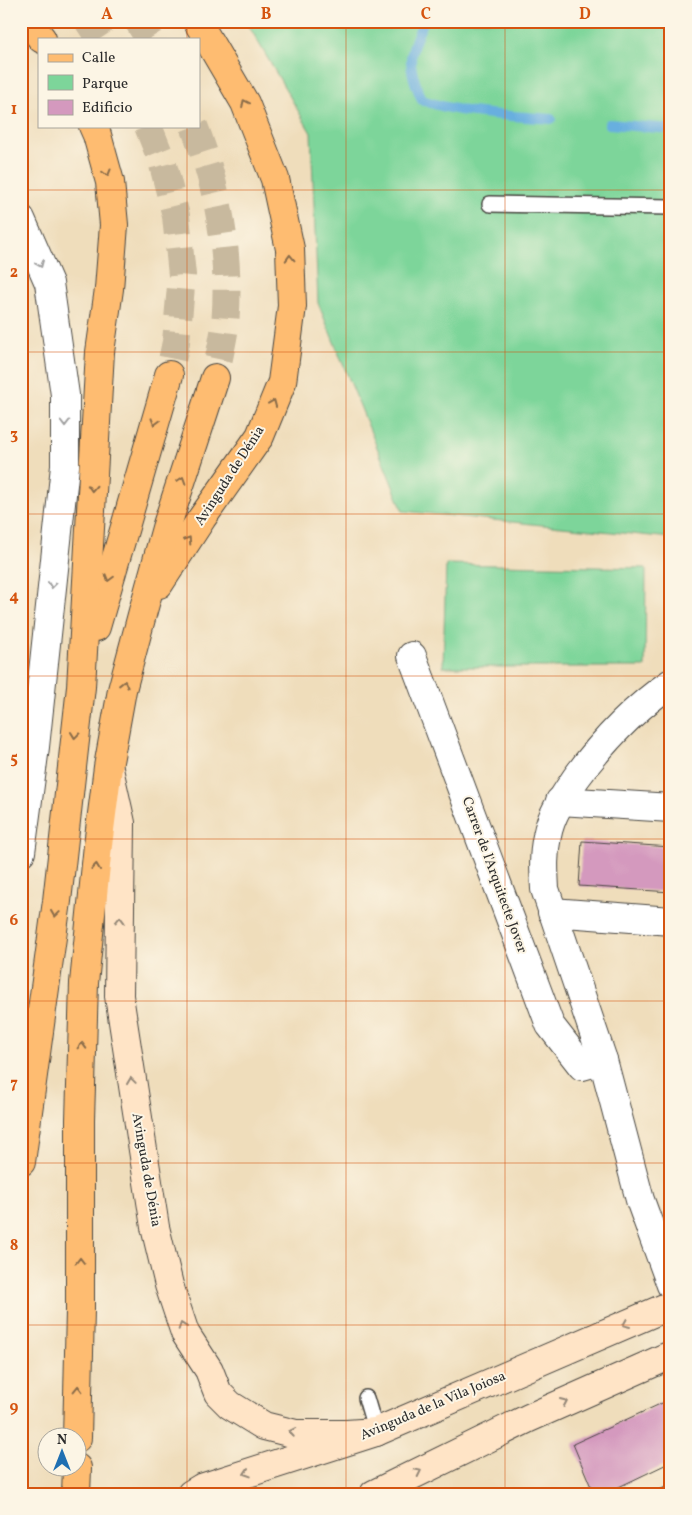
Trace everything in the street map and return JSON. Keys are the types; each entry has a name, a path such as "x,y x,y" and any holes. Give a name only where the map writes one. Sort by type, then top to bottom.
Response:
{"main road":[{"path":"28,21 41,38"},
{"name":"Avinguda de Dénia","path":"143,611 202,518 260,436 282,382 292,306 290,249 275,178 245,103 197,21"},
{"path":"21,1162 57,901 80,687 100,352 109,289 114,224 110,182 94,128"},
{"path":"80,687 108,583 169,375"},
{"name":"Avinguda de Dénia","path":"77,1428 80,1310 80,1120 84,983 108,767 122,690 143,611 166,528 215,378"},
{"name":"Avinguda de Dénia","path":"108,767 121,823 118,996 155,1227 169,1285 185,1333 209,1370 218,1393 230,1405 264,1426 296,1434 376,1432"},
{"name":"Avinguda de la Vila Joiosa","path":"191,1494 201,1488 376,1432 671,1305"},
{"path":"374,1494 529,1418 671,1354"},
{"path":"76,1494 77,1478"}],"street":[{"path":"21,219 49,283 65,395 65,466 36,747 21,852"},
{"name":"Carrer de l'Arquitecte Jover","path":"412,656 550,1025 582,1066 603,1060"},
{"path":"671,684 650,698 616,728 593,755 560,801 547,834 544,862 545,890 603,1060 640,1200 671,1285"},
{"path":"560,801 671,808"},
{"path":"552,912 671,921"}],"lane":[{"path":"490,204 671,207"},
{"path":"366,1398 376,1432"}],"green space":[{"path":"246,21 671,21 671,538 403,511 318,303 311,133"},
{"path":"446,564 646,568 645,667 443,667"}],"building":[{"path":"582,841 671,847 671,892 579,886"},
{"path":"671,1399 671,1462 604,1494 594,1494 573,1444"}],"waterway":[{"path":"424,21 414,43 411,60 414,78 422,100 469,112 551,119"},
{"path":"609,124 671,129"}],"tunnel":[{"path":"88,21 99,38"},
{"path":"138,21 148,38"},
{"path":"149,128 162,161 176,216 182,275 176,342 169,375"},
{"path":"195,128 210,174 221,224 224,249 226,274 225,325 215,378"}],"tram line":[{"path":"652,1494 671,1484"}]}
